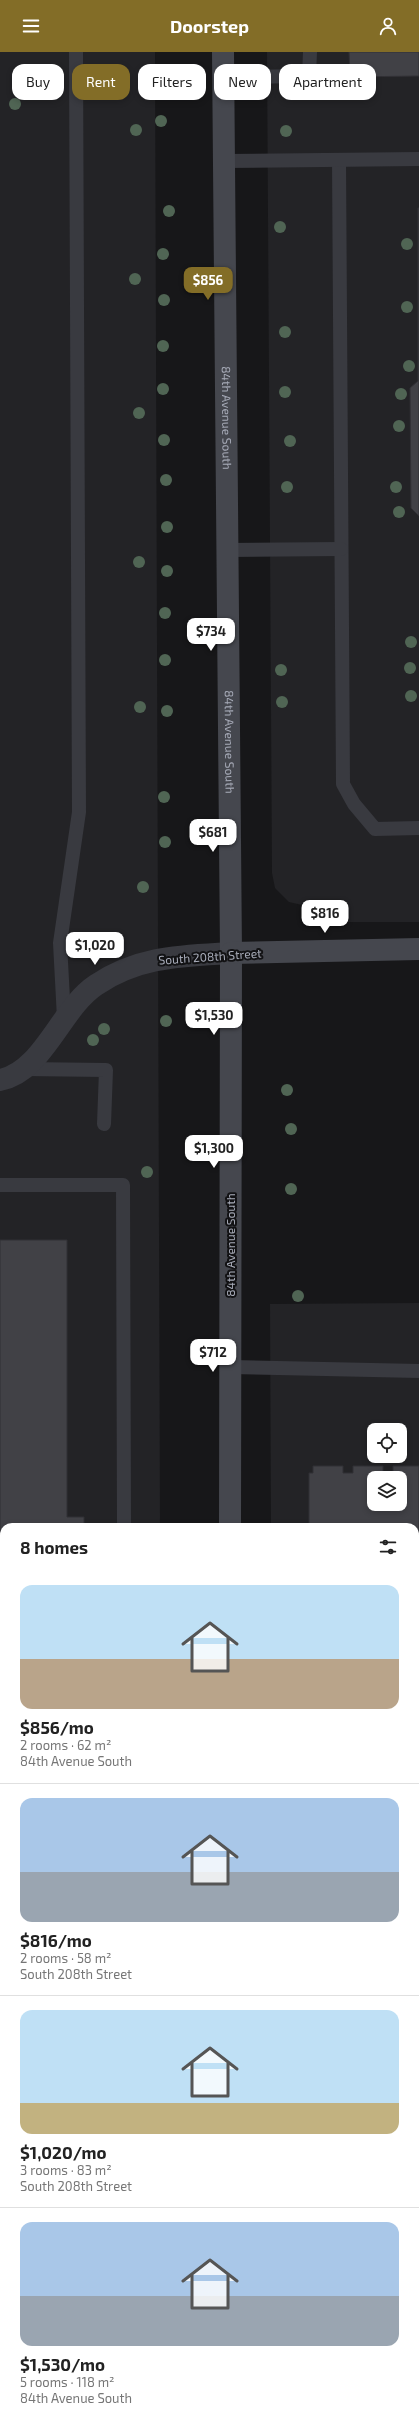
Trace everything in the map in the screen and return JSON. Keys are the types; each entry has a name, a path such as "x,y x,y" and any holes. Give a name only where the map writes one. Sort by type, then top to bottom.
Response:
{"main road":[{"name":"84th Avenue South","path":"223,52 223,64"},
{"name":"84th Avenue South","path":"223,100 231,953 230,1523"},
{"name":"South 208th Street","path":"231,953 419,949"}],"street":[{"name":"South 208th Street","path":"0,1080 24,1069 37,1055 64,1018 95,985 129,966 166,958 231,953"}],"lane":[{"path":"64,1018 60,943 79,812 76,52"},
{"path":"271,76 309,76 310,52"},
{"path":"224,161 419,159"},
{"path":"339,160 343,784 354,804 375,829 419,828"},
{"path":"227,550 341,549"},
{"path":"24,1069 106,1070 104,1124"},
{"path":"0,1185 123,1185 124,1523"},
{"path":"230,1367 419,1371"}],"shaded area":[{"path":"0,52 155,52 155,64 138,64 138,100 155,100 160,1523 0,1523"},
{"path":"267,52 419,52 419,922 323,922 324,910 289,902 275,888 272,873 267,100 271,100 271,64 267,64"},
{"path":"419,1303 419,1523 271,1523 270,1304"}],"building":[{"path":"349,52 419,52 419,76 376,77 376,64 349,64"},
{"path":"418,208 419,516 411,508 410,388 418,381"},
{"path":"0,1240 67,1240 67,1517 84,1517 84,1523 0,1523"},
{"path":"313,1466 343,1466 343,1473 353,1473 353,1466 383,1466 383,1471 367,1471 367,1511 407,1511 407,1471 393,1471 393,1466 419,1466 419,1523 309,1523 309,1473 313,1473"}]}
